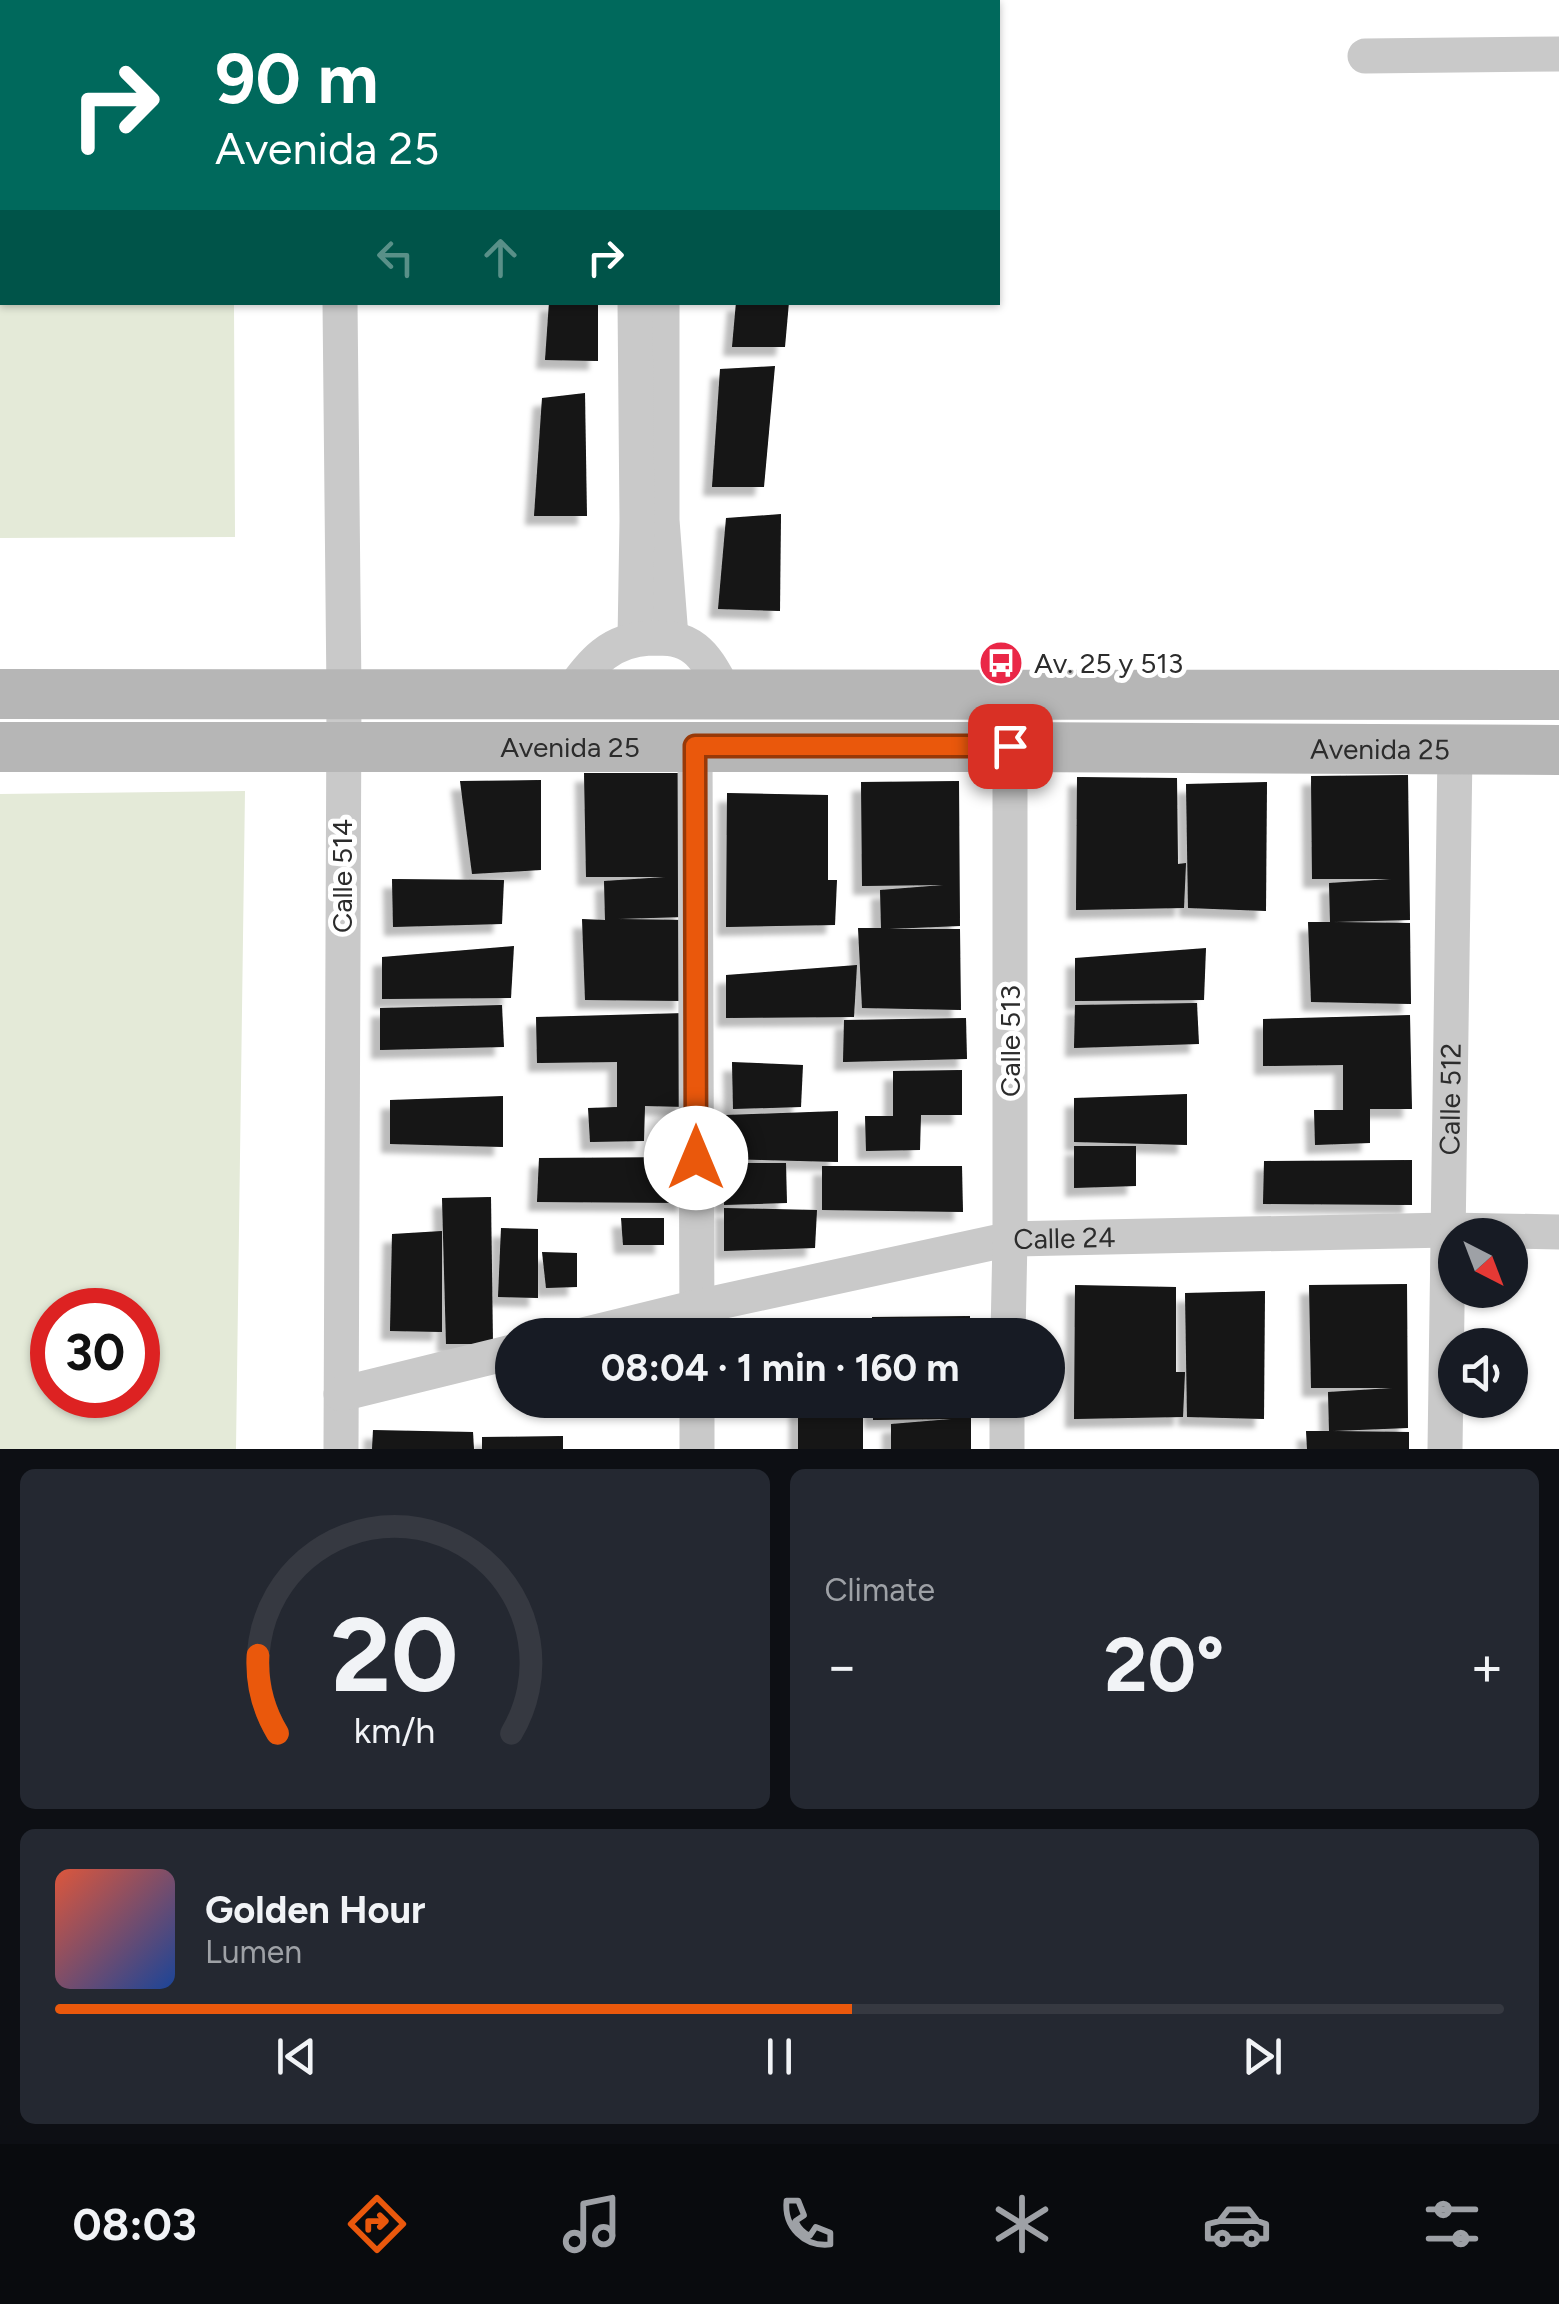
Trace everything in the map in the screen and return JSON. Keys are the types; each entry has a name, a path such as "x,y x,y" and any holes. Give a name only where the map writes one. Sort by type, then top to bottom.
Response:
{"main road":[{"name":"Avenida 25","path":"0,694 1559,695"},
{"name":"Avenida 25","path":"0,746 1559,750"}],"street":[{"path":"1365,56 1559,54"},
{"name":"Calle 514","path":"340,305 344,694 340,1449"},
{"path":"635,639 650,544 649,434 636,305"},
{"path":"649,434 662,305"},
{"path":"650,544 671,638"},
{"path":"570,693 607,651 635,639 671,638 697,651 726,694"},
{"path":"695,746 697,1318"},
{"name":"Calle 513","path":"1008,1318 1010,746"},
{"name":"Calle 512","path":"1448,1218 1455,751"},
{"name":"Calle 24","path":"708,1318 1010,1239 1438,1230"},
{"name":"Calle 24","path":"1528,1231 1559,1232"},
{"name":"Calle 512","path":"1445,1449 1447,1308"},
{"path":"340,1394 495,1356"},
{"path":"697,1418 697,1449"},
{"path":"1006,1449 1007,1418"}],"green space":[{"path":"0,305 234,305 235,537 0,538"},
{"path":"245,791 236,1449 0,1449 0,794"}],"building":[{"path":"549,305 598,305 598,361 545,360"},
{"path":"736,305 789,305 785,347 732,347"},
{"path":"775,366 764,487 712,487 720,369"},
{"path":"585,393 587,516 534,516 542,398"},
{"path":"781,514 780,611 718,609 726,518"},
{"path":"584,773 683,773 684,917 618,919 684,920 684,1001 585,1000 582,919 605,920 604,881 665,877 586,877"},
{"path":"1408,775 1410,920 1334,922 1410,923 1411,1004 1311,1002 1308,922 1330,922 1329,883 1391,879 1312,879 1311,776"},
{"path":"1077,777 1177,778 1178,864 1186,863 1184,908 1076,910"},
{"path":"541,780 541,870 472,874 460,781"},
{"path":"959,781 960,926 888,929 960,929 961,1010 862,1008 858,928 881,928 880,890 943,885 862,886 861,782"},
{"path":"1267,782 1266,911 1188,908 1186,784"},
{"path":"727,793 828,795 828,880 837,880 835,925 726,927"},
{"path":"392,879 504,880 502,924 393,927"},
{"path":"514,946 511,998 382,999 382,957"},
{"path":"1206,948 1204,1000 1075,1001 1075,958"},
{"path":"857,965 854,1017 726,1018 726,975"},
{"path":"1197,1003 1199,1044 1074,1048 1075,1005"},
{"path":"502,1005 504,1047 380,1050 380,1008"},
{"path":"685,1013 686,1107 645,1106 644,1141 590,1142 588,1108 617,1107 617,1062 537,1063 536,1017"},
{"path":"1410,1015 1412,1109 1370,1109 1370,1143 1315,1145 1314,1110 1343,1110 1343,1065 1263,1066 1263,1019"},
{"path":"966,1018 967,1059 843,1062 844,1020"},
{"path":"732,1062 803,1065 801,1107 733,1109"},
{"path":"962,1070 962,1115 921,1115 920,1150 866,1151 865,1116 893,1116 893,1071"},
{"path":"1187,1094 1187,1145 1074,1142 1074,1098"},
{"path":"503,1096 503,1147 390,1144 390,1100"},
{"path":"838,1111 838,1162 724,1159 725,1115"},
{"path":"1074,1146 1136,1146 1136,1186 1074,1188"},
{"path":"686,1157 686,1203 537,1202 539,1158"},
{"path":"1412,1160 1412,1205 1263,1204 1264,1161"},
{"path":"724,1163 786,1163 787,1203 724,1205"},
{"path":"822,1166 962,1166 963,1212 822,1210"},
{"path":"491,1197 493,1344 446,1344 442,1198"},
{"path":"724,1208 817,1210 815,1248 724,1251"},
{"path":"621,1218 664,1218 664,1245 623,1245"},
{"path":"501,1228 538,1229 538,1298 498,1297"},
{"path":"442,1231 442,1332 390,1331 392,1234"},
{"path":"542,1252 577,1253 577,1287 546,1288"},
{"path":"1407,1284 1408,1428 1333,1431 1409,1432 1409,1449 1307,1449 1306,1431 1329,1431 1328,1392 1392,1388 1311,1388 1309,1285"},
{"path":"1075,1285 1176,1287 1176,1372 1185,1372 1183,1417 1074,1419"},
{"path":"1265,1291 1264,1419 1187,1417 1185,1293"},
{"path":"970,1316 970,1318 872,1318"},
{"path":"798,1418 863,1418 863,1449 798,1449"},
{"path":"971,1418 971,1449 891,1449 891,1424 951,1419 873,1420"},
{"path":"373,1430 473,1432 474,1449 372,1449"},
{"path":"563,1436 563,1449 482,1449 482,1437"}],"place":[{"name":"Av. 25 y 513","path":"1001,663"}],"route":[{"path":"696,1158 695,746 1010,746"}]}
